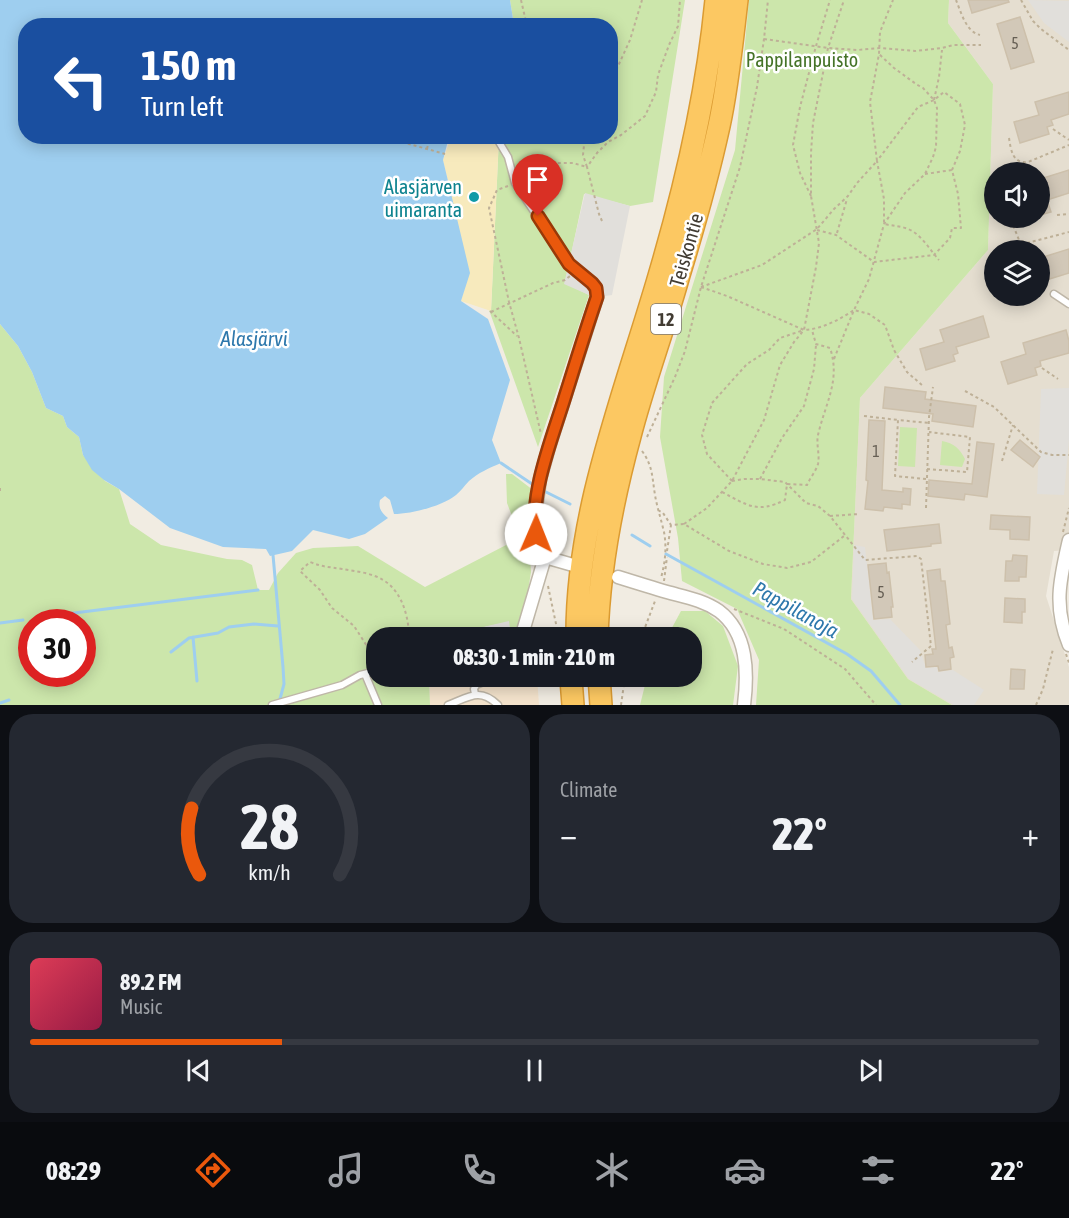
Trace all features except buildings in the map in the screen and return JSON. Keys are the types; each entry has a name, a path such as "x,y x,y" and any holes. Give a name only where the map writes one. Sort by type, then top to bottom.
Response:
{"highway":[{"name":"Teiskontie","path":"578,627 586,538 600,471 617,409 660,275 694,147 712,47 716,0"},
{"name":"Teiskontie","path":"597,627 603,564 615,494 706,180 719,125 737,0"},
{"path":"572,687 573,705"},
{"path":"580,687 582,705"},
{"path":"600,687 601,705"}],"street":[{"path":"524,627 545,557 534,522 540,479 597,297"},
{"path":"1069,540 1060,577 1059,597 1063,628 1069,645"},
{"path":"545,557 573,565"},
{"path":"618,578 662,586 720,612 733,626 746,658 744,705"}],"lane":[{"path":"499,144 508,158 515,183 569,264 596,288 597,297"},
{"path":"1054,294 1069,304"},
{"path":"272,705 342,685 365,674 378,705"},
{"path":"475,687 475,694"},
{"path":"448,705 475,694 489,696 498,705"}],"path":[{"path":"521,0 525,18"},
{"path":"618,68 630,40 642,0"},
{"path":"618,137 645,116 656,92 658,75 678,26 680,0"},
{"path":"646,439 685,351 701,287 740,167 757,87 768,0"},
{"path":"811,196 800,172 793,145 800,107 830,0"},
{"path":"671,525 684,524 707,508 732,481 764,420 780,365 804,330 819,243 811,196 813,123 828,48 844,0"},
{"path":"834,359 869,279 884,224 884,199 870,102 879,54 880,32 893,0"},
{"path":"956,0 971,30 980,35"},
{"path":"1021,0 1033,21 1069,50"},
{"path":"764,39 858,50 879,48 915,51 954,45 981,45"},
{"path":"934,100 942,48"},
{"path":"879,54 894,68 923,88 934,100 937,108 936,147 933,157 925,174 905,193 884,224"},
{"path":"701,287 762,265 817,230 877,161 918,107 934,100 944,92 960,104 965,125 960,151 952,171 958,194 961,228 952,228 950,238 934,255 874,262 837,235 817,230"},
{"path":"1053,129 1069,140"},
{"path":"1009,138 1014,159 1021,163 1069,145"},
{"path":"409,144 445,154"},
{"path":"427,149 428,144"},
{"path":"584,144 583,155 602,221"},
{"path":"587,167 606,144"},
{"path":"549,447 540,432 489,208 497,190 515,183 540,163 573,163 587,167"},
{"path":"925,174 952,171"},
{"path":"837,235 848,196"},
{"path":"1057,215 1069,214"},
{"path":"884,224 911,230 939,260"},
{"path":"1014,228 1020,240 1027,243 1069,231"},
{"path":"519,338 490,311 553,282 565,280"},
{"path":"701,287 804,330"},
{"path":"732,481 707,454 702,435 712,403 747,364 769,350 780,338 804,330 818,329 854,310 869,314 885,325 894,350 907,372 923,386"},
{"path":"760,479 782,438 804,406 814,369 816,344 812,330"},
{"path":"732,481 760,479 807,485 818,464 817,438 832,391 834,377 834,359 830,348 816,344"},
{"path":"1042,368 1058,379"},
{"path":"926,508 928,432 933,387"},
{"path":"965,391 994,407 1041,452 1069,455"},
{"path":"864,416 929,423"},
{"path":"898,420 895,476 926,478"},
{"path":"1002,461 1013,425"},
{"path":"926,469 967,472 970,437 928,432"},
{"path":"641,450 652,469 655,496 664,534 666,558 662,586"},
{"path":"722,492 760,508 773,506 785,500 787,484"},
{"path":"787,484 806,503 818,506 830,516 865,560 917,556 921,559 931,646 912,662"},
{"path":"0,488 0,493"},
{"path":"645,627 662,586 671,525 663,513 658,510"},
{"path":"830,516 859,514"},
{"path":"684,524 729,552 763,564 787,568 811,562 845,535"},
{"path":"545,557 557,627"},
{"path":"366,643 354,626 332,608 320,590 300,571 310,562 322,567 357,571 382,579 393,587 407,614 408,627"},
{"path":"731,608 784,629 845,669 876,705"},
{"path":"1036,705 1043,689 1053,648"},
{"path":"621,705 624,687"}],"shaded area":[{"path":"949,0 1069,0 1069,550 1054,551 1046,596 1069,667 1069,705 952,705 908,679 851,599 860,398 984,255 984,306 1050,306 1050,240 988,240 989,228 1050,228 1050,162 991,162 993,84 948,23"},
{"path":"1028,0 1069,1 1069,42 1044,23"},
{"path":"585,193 630,206 612,295 597,297 564,284"},
{"path":"1069,388 1069,440 1064,495 1037,494 1041,389"},
{"path":"854,545 865,547 873,620 890,619 920,650 926,668 937,667 938,672 953,670 984,690 974,705 954,705 909,679 852,599"},
{"path":"509,621 510,627 483,627"},
{"path":"429,687 538,687 539,705 430,705"}],"green space":[{"path":"510,0 685,0 653,202 630,206 584,194 565,283 589,295 538,447 489,310 491,311 499,144 618,144 618,18 513,18"},
{"name":"Pappilanpuisto","path":"749,0 949,0 948,23 993,84 991,162 984,162 984,228 989,228 988,240 984,240 984,255 860,398 851,599 908,679 952,705 756,705 759,660 737,609 682,581 678,538 660,437 664,377 735,150"},
{"path":"0,324 18,346 32,372 46,408 63,416 67,427 79,437 83,455 105,481 119,489 130,524 161,545 242,560 252,565 258,590 269,590 278,573 296,553 313,548 358,546 425,587 510,543 515,524 507,503 506,474 512,474 533,490 528,528 531,572 526,604 518,627 509,627 508,622 485,627 366,627 366,687 429,687 430,705 0,705"},
{"path":"900,427 917,428 915,467 898,466"},
{"path":"942,441 953,445 961,452 965,459 962,467 940,465"},
{"path":"681,611 705,611 723,626 738,666 733,705 640,705 644,687 702,687 702,627 672,627"}],"sand":[{"name":"Alasjärven uimaranta","path":"449,144 499,144 491,311 461,301 469,273 443,160"}],"water":[{"name":"Alasjärvi","path":"0,0 510,0 513,18 18,18 18,144 447,144 443,160 470,273 461,301 488,319 510,380 492,440 501,463 476,476 450,499 418,511 394,514 390,500 385,496 380,500 380,508 388,518 365,534 349,539 313,530 292,551 270,556 266,549 223,547 170,528 92,470 83,455 79,437 67,427 63,416 46,408 32,372 18,346 0,324"}],"waterway":[{"name":"Pappilanoja","path":"501,463 535,486"},
{"name":"Pappilanoja","path":"544,491 570,504"},
{"name":"Pappilanoja","path":"632,535 650,546"},
{"name":"Pappilanoja","path":"666,554 847,654 871,671 900,705"},
{"path":"273,555 284,684 280,699"},
{"path":"96,610 258,590"},
{"path":"0,623 18,621"},
{"path":"171,652 189,638 218,633 229,627 254,624 278,626"},
{"path":"193,637 197,681"},
{"path":"0,703 9,700"}],"place":[{"name":"Alasjärven uimaranta","path":"474,197"}],"route":[{"path":"536,534 534,522 540,479 597,297 596,288 569,264 538,216"}]}
